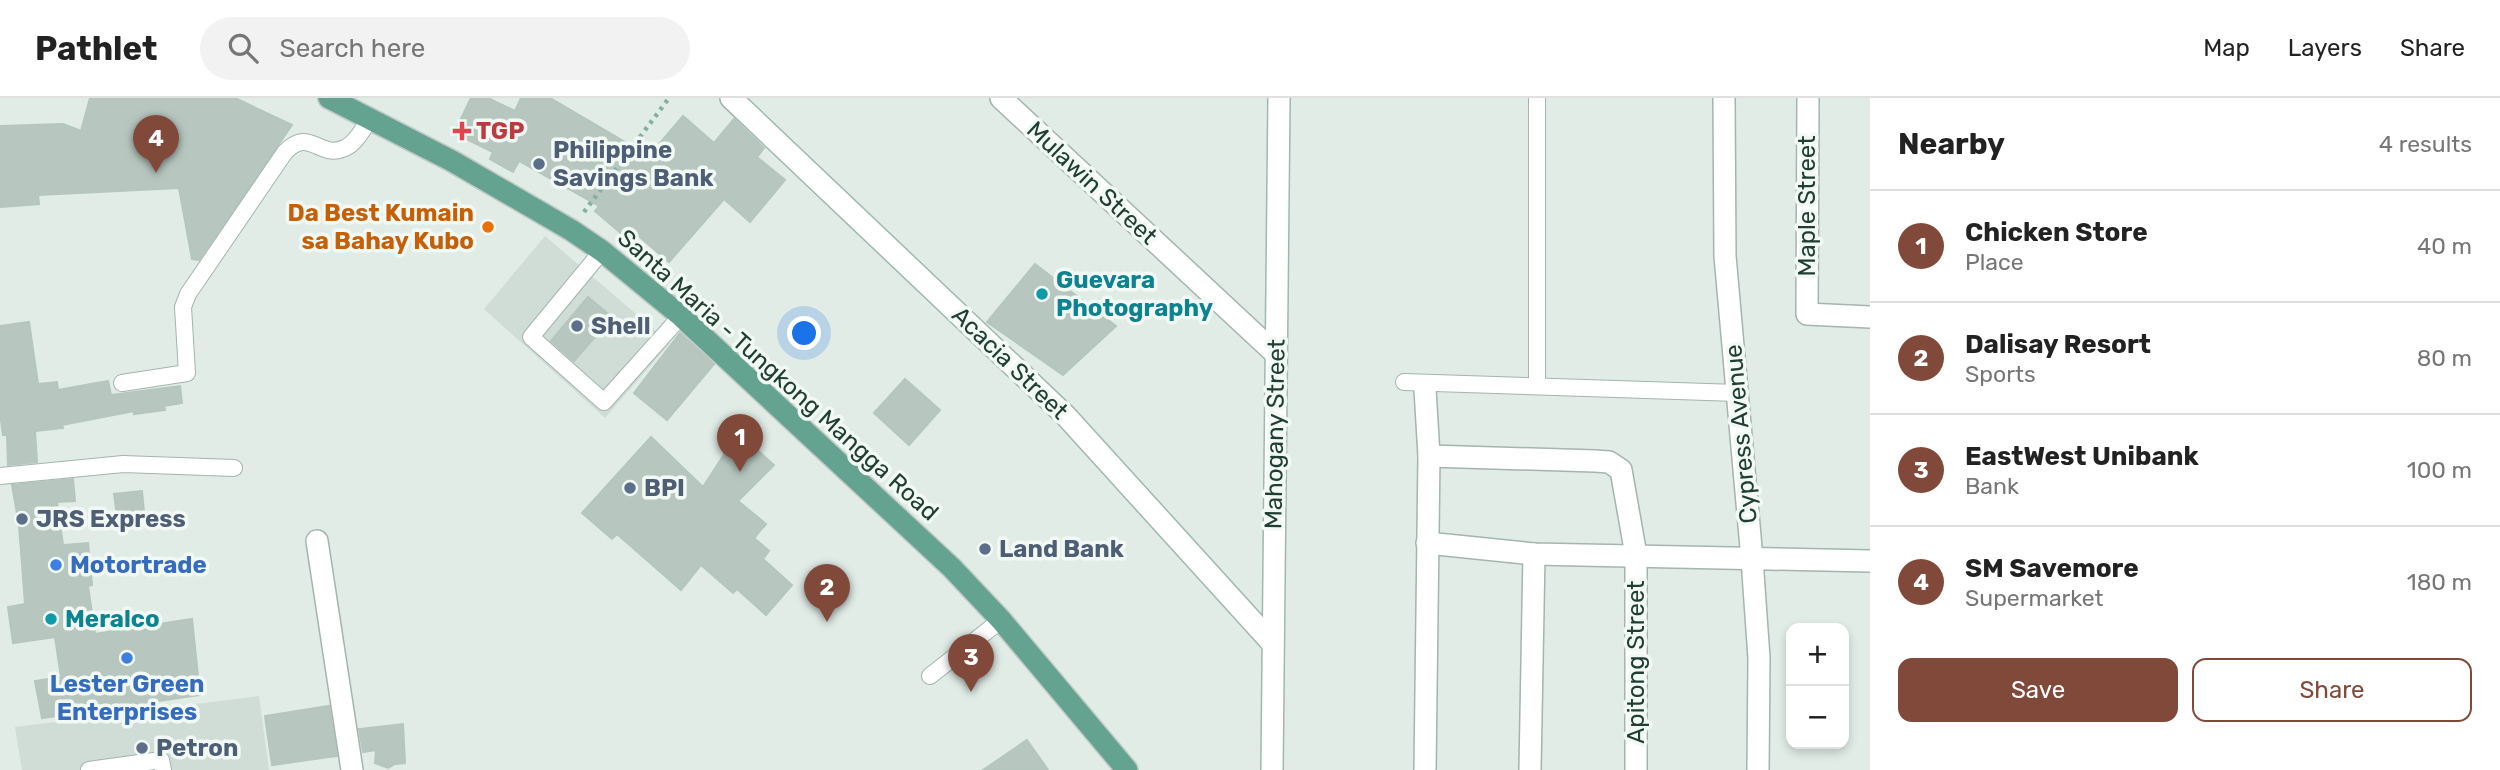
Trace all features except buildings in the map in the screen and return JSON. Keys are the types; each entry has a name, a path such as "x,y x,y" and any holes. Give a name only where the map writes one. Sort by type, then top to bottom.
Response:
{"main road":[{"name":"Santa Maria - Tungkong Mangga Road","path":"329,98 452,161 572,230 681,316 953,568 1001,620 1127,770"}],"street":[{"name":"Acacia Street","path":"731,98 1066,416 1273,644"},
{"name":"Mulawin Street","path":"1001,98 1276,354"},
{"name":"Mahogany Street","path":"1272,770 1279,98"},
{"name":"Cypress Avenue","path":"1724,98 1725,256 1759,658 1758,770"},
{"name":"Maple Street","path":"1808,98 1807,314 1870,317"},
{"path":"1425,389 1429,456 1425,770"},
{"name":"Apitong Street","path":"1429,456 1609,462 1621,470 1636,555 1636,770"},
{"path":"317,541 352,770"},
{"path":"1427,544 1535,554 1870,561"},
{"path":"1530,770 1535,554"}],"lane":[{"path":"1537,98 1537,386"},
{"path":"122,383 187,373 183,307 188,294 285,152 294,142 303,141 330,151 343,149 352,143 370,119"},
{"path":"602,251 531,337 604,402 681,316"},
{"path":"1404,382 1738,393"},
{"path":"0,476 123,464 234,468"},
{"path":"930,676 1001,620"},
{"path":"89,770 161,760 163,770"}],"path":[{"path":"572,230 670,98"}],"shaded area":[{"name":"Shell","path":"545,236 670,343 605,418 484,309"},
{"name":"Petron","path":"259,696 269,770 22,770 15,727"}],"place":[{"name":"TGP","path":"462,131"},
{"name":"Philippine Savings Bank","path":"539,164"},
{"name":"SM Savemore","path":"156,173"},
{"name":"Da Best Kumain sa Bahay Kubo","path":"488,227"},
{"name":"Guevara Photography","path":"1042,294"},
{"name":"Shell","path":"577,326"},
{"name":"Chicken Store","path":"740,472"},
{"name":"BPI","path":"630,488"},
{"name":"JRS Express","path":"22,519"},
{"name":"Land Bank","path":"985,549"},
{"name":"Motortrade","path":"56,565"},
{"name":"Meralco","path":"51,619"},
{"name":"Dalisay Resort","path":"827,622"},
{"name":"Lester Green Enterprises","path":"127,658"},
{"name":"EastWest Unibank","path":"971,692"},
{"name":"Petron","path":"142,748"}]}
